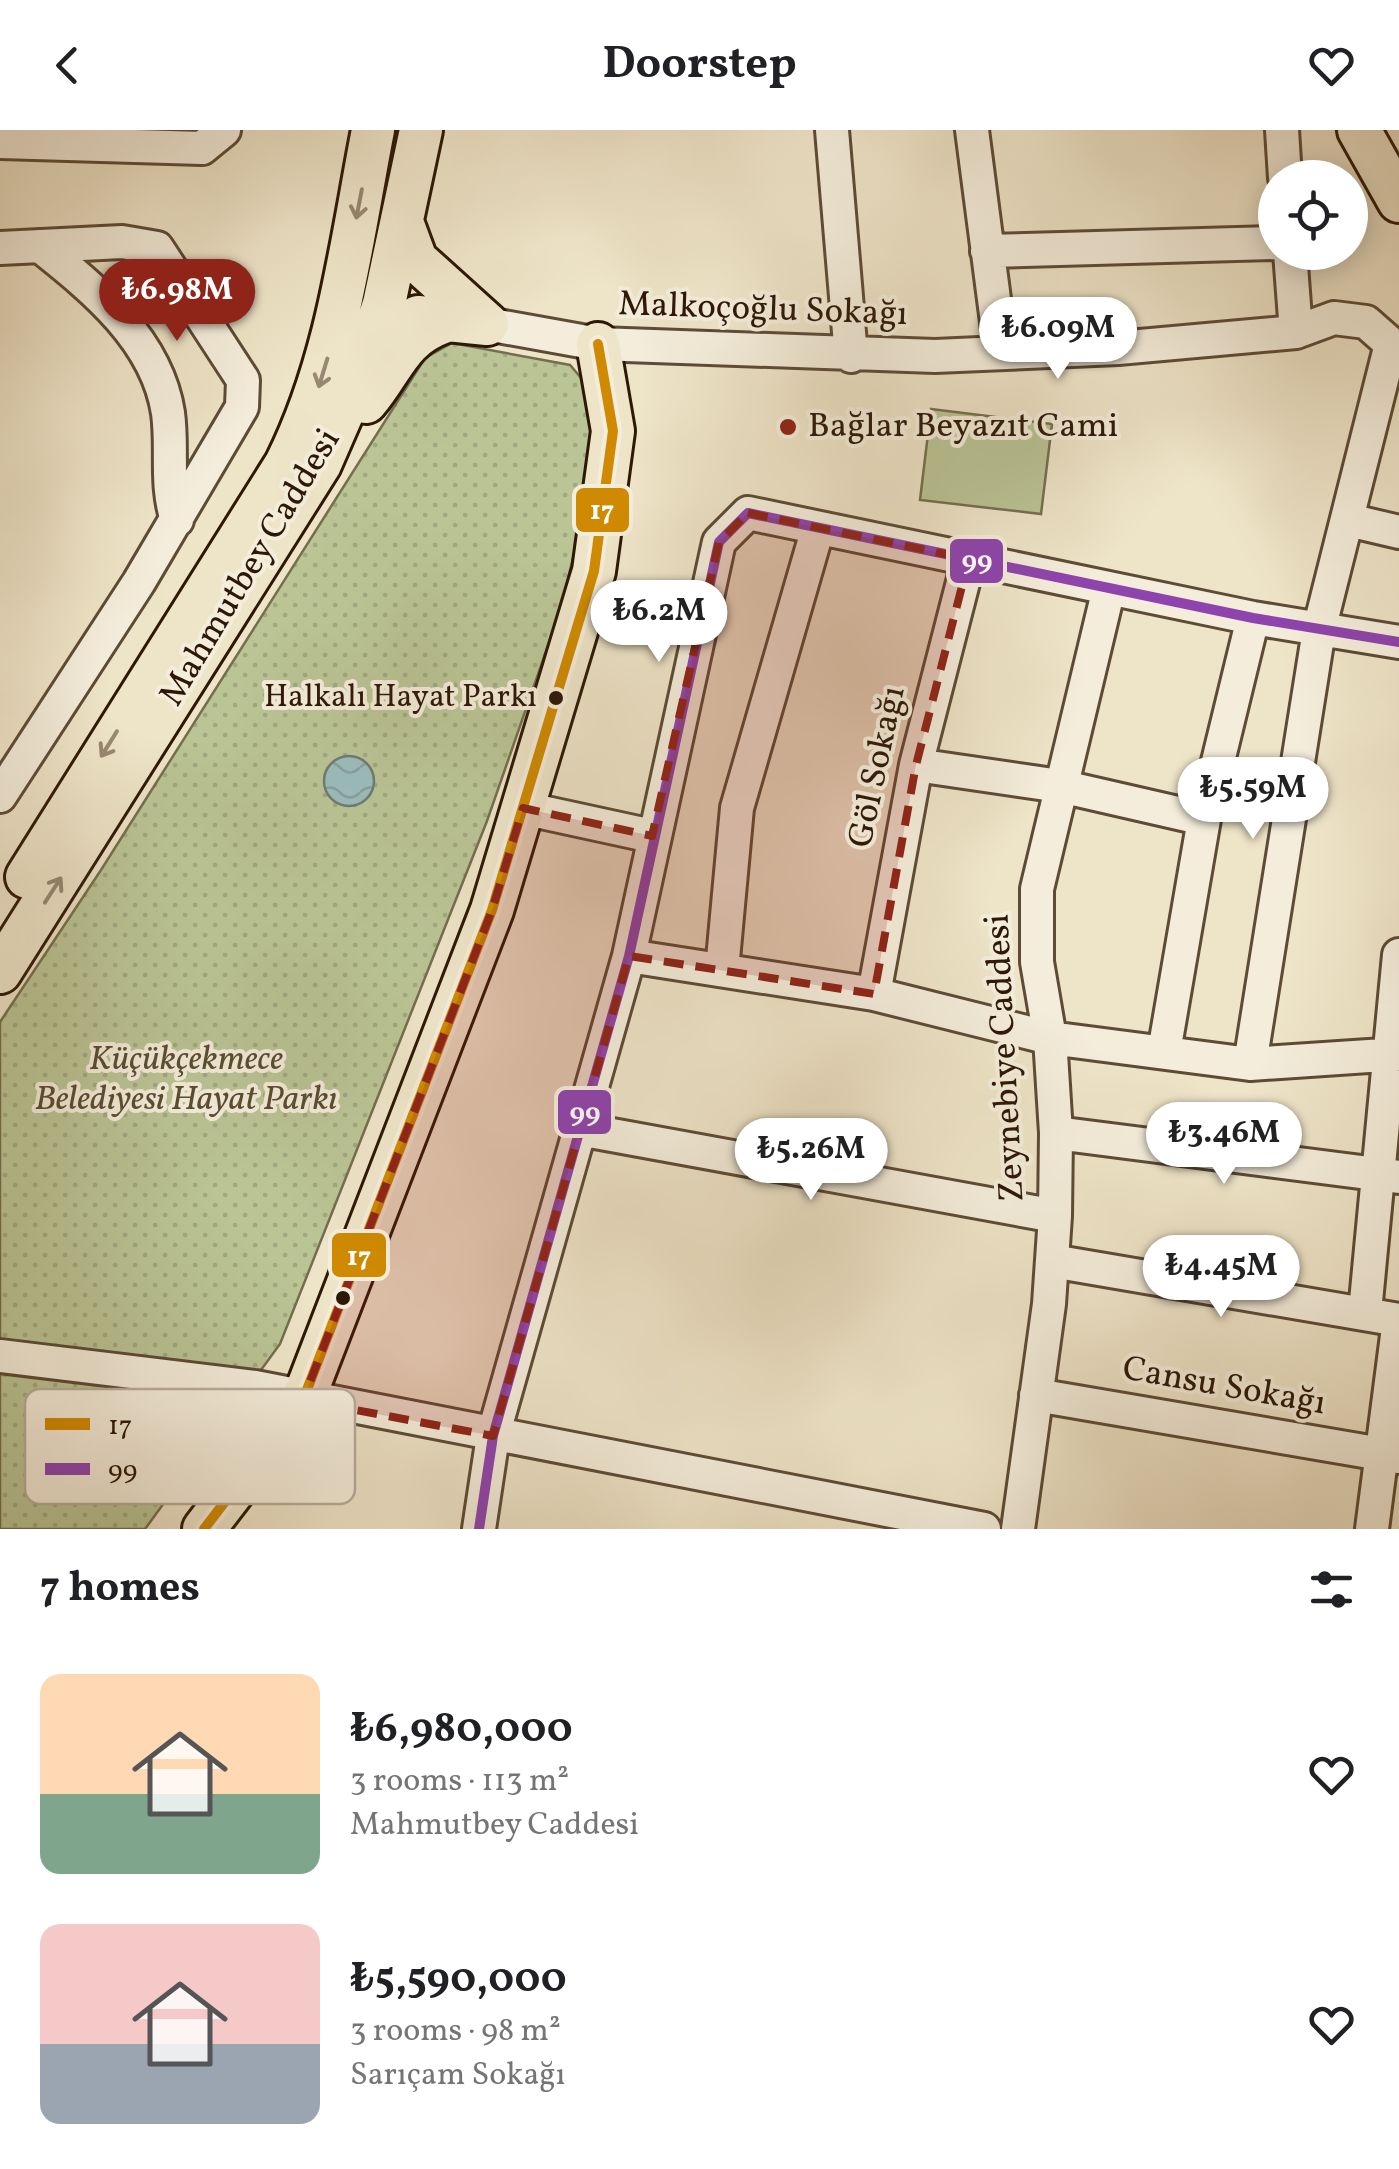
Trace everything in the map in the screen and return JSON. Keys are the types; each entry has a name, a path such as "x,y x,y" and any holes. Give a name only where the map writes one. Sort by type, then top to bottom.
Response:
{"main road":[{"name":"Mahmutbey Caddesi","path":"0,918 286,464 306,424 324,370 373,130"},
{"name":"Mahmutbey Caddesi","path":"0,972 330,442 386,294 420,130"},
{"path":"1378,155 1399,201"},
{"path":"402,222 416,260 487,324"},
{"path":"344,278 487,324"},
{"path":"386,294 443,322"},
{"path":"330,442 420,330 443,322 487,324"},
{"path":"308,1389 492,910 594,571 613,431 598,344"},
{"path":"204,1529 223,1504"}],"street":[{"path":"0,142 202,148 224,130"},
{"path":"832,130 850,356"},
{"path":"972,130 1001,353"},
{"path":"1282,130 1284,160"},
{"path":"0,248 122,242 157,248 243,380 242,407 177,520 0,796"},
{"path":"987,251 1258,244"},
{"path":"40,246 94,290 151,361 168,416 170,485 177,520"},
{"path":"1291,270 1296,332"},
{"name":"Malkoçoğlu Sokağı","path":"487,324 598,344 850,356 1001,353 1296,332 1334,318 1366,322 1391,344 1318,630 1250,1064"},
{"path":"479,1529 492,1436 629,956 652,836 719,542 748,513 1253,618 1399,642"},
{"path":"1348,520 1399,532"},
{"path":"722,970 737,808 818,528"},
{"name":"Göl Sokağı","path":"874,994 916,765 969,559"},
{"name":"Zeynebiye Caddesi","path":"1018,1529 1055,1216 1056,1133 1050,1038 1037,962 1037,889 1109,588"},
{"path":"1164,1052 1204,819 1253,618"},
{"path":"916,765 1060,786 1204,819"},
{"path":"523,808 652,836"},
{"path":"629,956 874,994 1050,1038 1250,1064 1394,1054"},
{"path":"1365,1312 1387,1176 1399,956"},
{"path":"579,1128 1055,1216"},
{"path":"1056,1133 1387,1176"},
{"path":"1052,1261 1399,1320 1390,1455 1372,1529"},
{"path":"0,1356 263,1389"},
{"name":"Cansu Sokağı","path":"1036,1396 1390,1455"},
{"path":"355,1410 492,1436 825,1515 984,1529"}],"highlighted area":[{"path":"748,513 969,559 916,765 874,994 629,956 493,1436 303,1400 492,910 523,808 652,836 719,542"}],"green space":[{"name":"Küçükçekmece Belediyesi Hayat Parkı","path":"452,343 570,365 593,392 603,435 560,611 487,821 280,1344 247,1389 25,1389 25,1504 163,1504 145,1529 0,1529 0,1022 101,870 425,358"},
{"path":"931,409 1052,424 1041,514 920,500"}],"water":[{"path":"349,756 367,763 374,781 367,799 349,806 331,799 324,781 331,763"}],"transit line":[{"name":"17","path":"307,1389 492,910 594,571 613,431 598,344"},
{"name":"99","path":"479,1529 493,1436 629,956 719,542 748,513 1253,618 1399,642"},
{"name":"17","path":"204,1529 223,1504"}],"place":[{"name":"Bağlar Beyazıt Cami","path":"788,427"},
{"name":"Halkalı Hayat Parkı","path":"556,698"}]}
